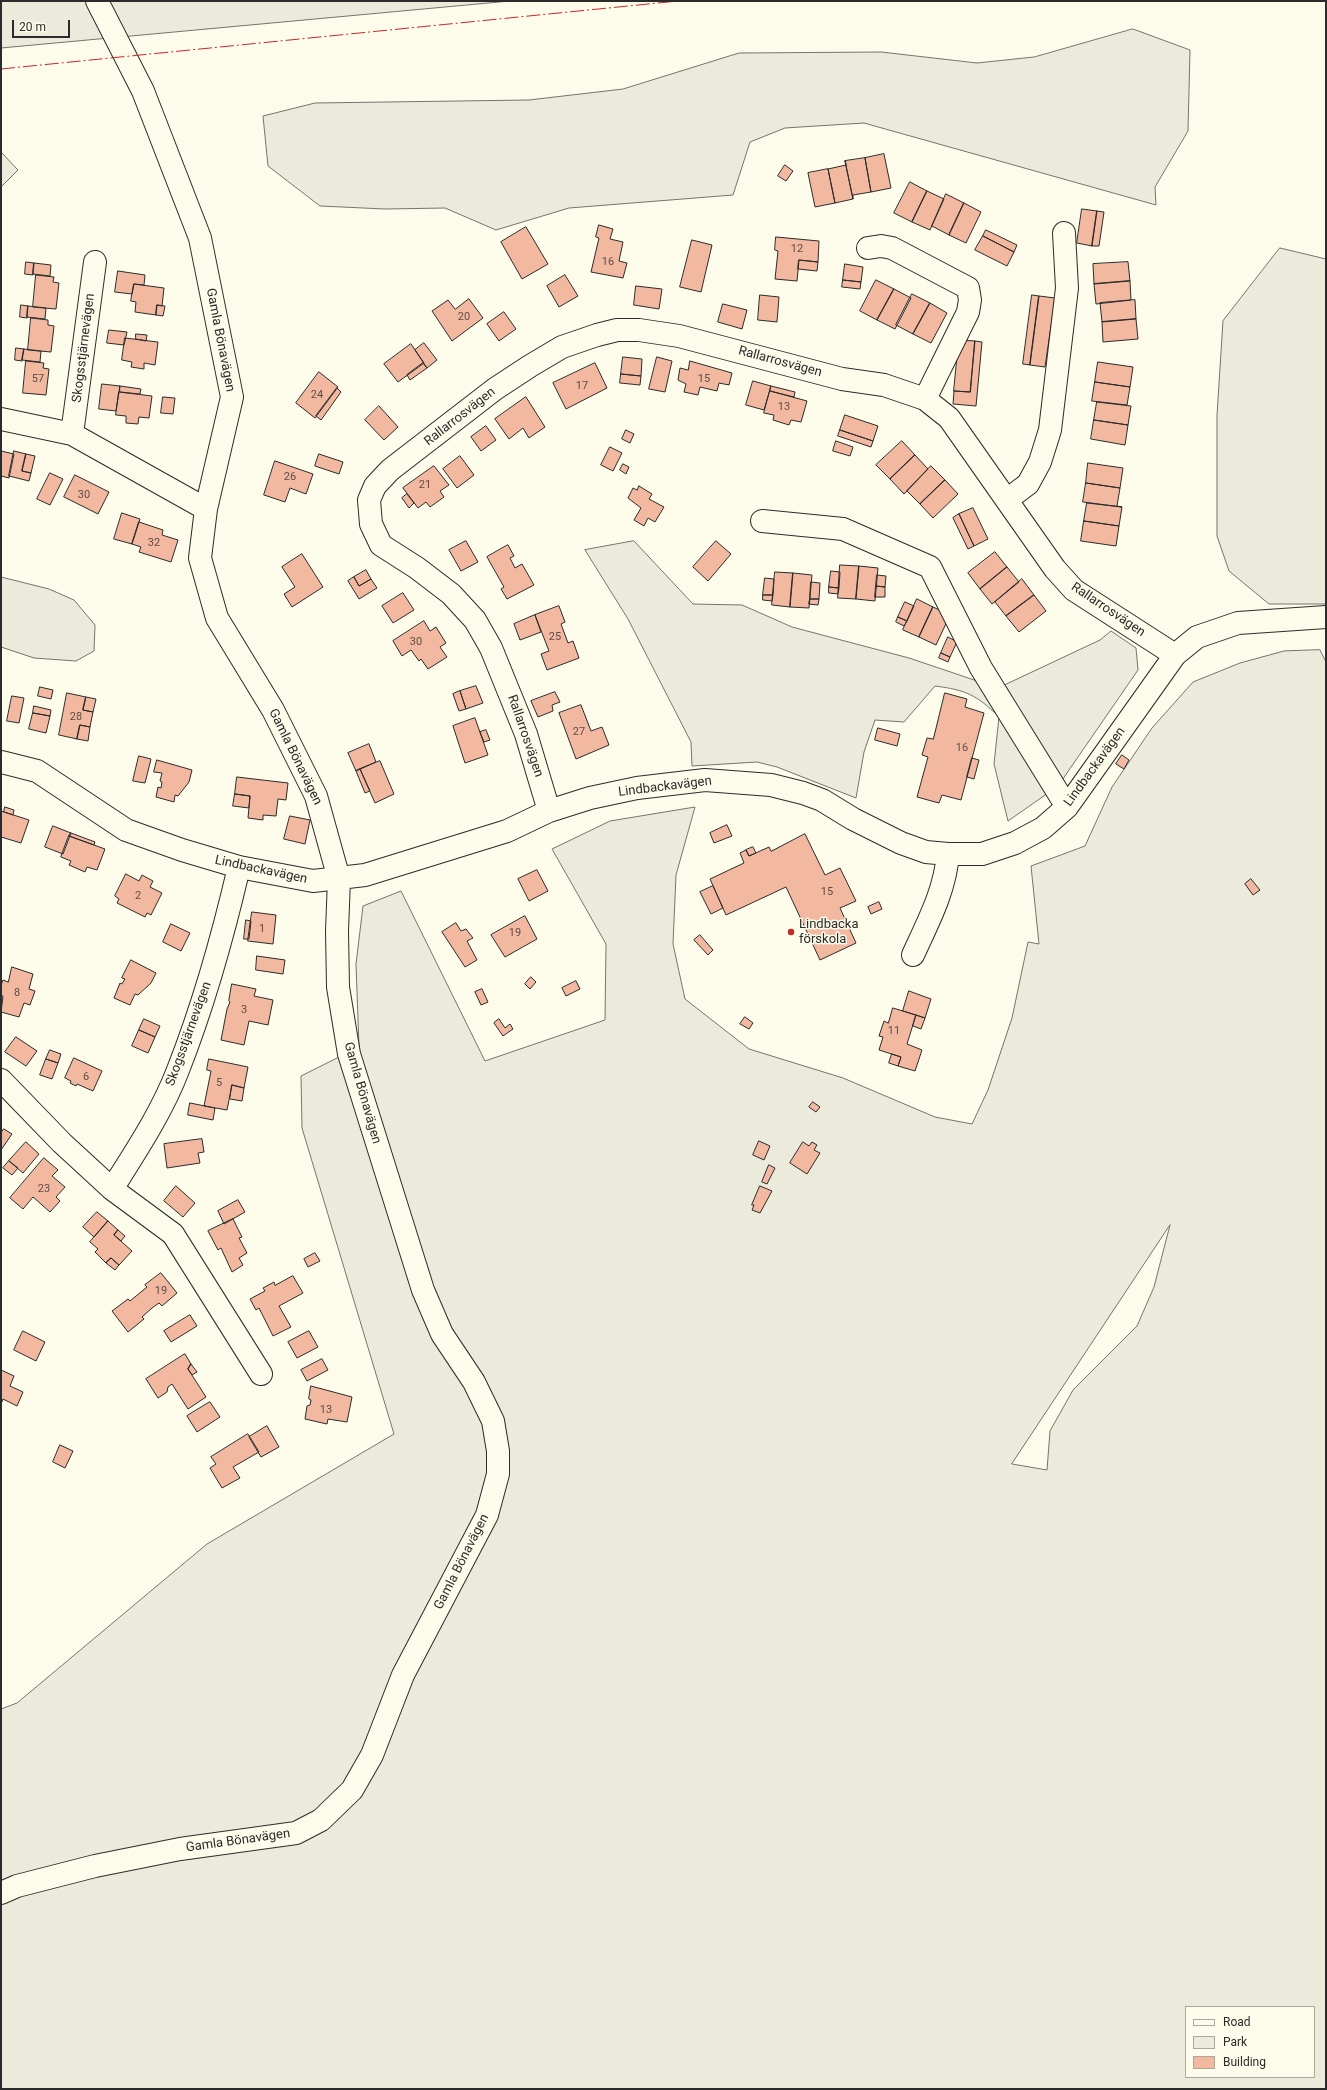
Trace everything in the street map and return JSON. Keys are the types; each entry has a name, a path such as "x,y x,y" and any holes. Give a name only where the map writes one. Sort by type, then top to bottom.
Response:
{"street":[{"name":"Gamla Bönavägen","path":"1,1893 17,1886 95,1866 180,1849 296,1833 321,1820 352,1790 372,1755 403,1675 487,1515 498,1474 498,1452 492,1421 474,1382 442,1334 422,1290 349,1054 338,987 337,931 339,879 316,796 272,710 217,618 200,558 206,509 232,397 200,238 143,91 98,1"},
{"path":"1008,499 1028,484 1040,462 1050,430 1067,288 1064,233"},
{"path":"868,248 892,248 968,288 970,300 968,312 925,399"},
{"name":"Skogsstjärnevägen","path":"72,434 95,262"},
{"name":"Rallarrosvägen","path":"549,811 526,734 491,648 476,620 451,594 417,568 381,545 371,524 369,500 375,486 390,470 495,389 562,347 597,335 617,330 639,330 679,336 842,379 884,385 925,399 949,418 1008,499 1055,568 1074,590 1175,654"},
{"path":"1,419 72,434 206,509"},
{"path":"762,521 843,529 930,567 981,668 1067,807"},
{"name":"Lindbackavägen","path":"1,762 37,771 126,830 182,850 239,867 313,881 365,875 500,834 549,811 590,798 637,788 705,780 771,785 822,800 853,819 901,843 926,852 948,854 982,854 1015,843 1043,828 1067,807 1175,654 1197,637 1238,623 1326,617"},
{"path":"913,955 939,900 945,878 948,854"},
{"name":"Skogsstjärnevägen","path":"112,1189 146,1136 178,1071 220,948 239,867"},
{"path":"1,1080 62,1143 112,1189 173,1234 262,1374"}],"green space":[{"path":"1,1 510,1 1,48"},
{"path":"1133,29 1190,50 1188,131 1155,187 1156,205 864,123 785,128 750,142 733,195 569,208 496,230 445,208 385,209 320,206 268,166 263,116 315,103 529,100 623,89 739,53 881,52 977,63 1034,57"},
{"path":"1,152 18,170 1,187"},
{"path":"1280,248 1326,259 1326,604 1269,604 1229,571 1217,536 1217,415 1223,321"},
{"path":"634,541 693,604 742,605 792,627 909,658 998,688 1100,640 1111,631 1136,648 1138,670 1058,786 1008,821 994,764 999,717 984,703 955,689 935,686 904,722 875,720 864,752 856,798 777,767 757,762 692,766 691,742 628,619 585,550"},
{"path":"1,577 49,589 74,600 95,625 94,651 76,661 34,658 1,647"},
{"path":"1320,650 1326,662 1326,2089 1,2089 1,1709 17,1703 207,1544 394,1434 302,1128 301,1076 359,1047 356,964 363,906 401,891 485,1061 605,1020 606,944 552,849 610,821 695,807 676,875 673,944 685,999 749,1049 843,1078 935,1117 972,1124 988,1090 1012,1018 1028,942 1039,944 1031,866 1085,846 1112,787 1152,728 1193,682 1240,663 1284,651","holes":["1170,1225 1154,1287 1137,1326 1073,1390 1050,1431 1047,1470 1012,1464"]}],"building":[{"path":"884,154 891,188 871,192 865,158"},
{"path":"865,158 871,192 853,195 853,199 845,161"},
{"path":"785,165 793,171 786,181 778,176"},
{"path":"846,165 853,199 835,203 828,169"},
{"path":"828,169 835,203 815,207 808,173"},
{"path":"910,182 927,191 912,222 894,213"},
{"path":"927,191 944,199 930,230 912,222"},
{"path":"946,194 964,203 949,235 932,226"},
{"path":"964,203 981,212 966,243 949,235"},
{"path":"1082,209 1097,211 1092,246 1077,243"},
{"path":"1097,211 1104,212 1099,246 1092,246"},
{"path":"599,225 613,229 610,239 623,242 619,261 627,263 623,278 591,272 599,238 596,237"},
{"path":"526,227 548,264 522,279 501,242"},
{"path":"986,230 1017,245 1014,252 983,236"},
{"path":"983,236 1014,252 1007,266 975,250"},
{"path":"776,237 819,241 818,262 799,260 797,281 775,279 778,251 775,250"},
{"path":"692,240 712,245 701,292 680,287"},
{"path":"799,260 818,262 817,271 798,269"},
{"path":"26,262 34,263 33,275 25,274"},
{"path":"1128,262 1130,281 1094,284 1093,264"},
{"path":"34,263 51,265 50,276 33,274"},
{"path":"845,264 863,267 861,282 843,280"},
{"path":"118,271 145,275 144,285 134,284 132,294 115,292"},
{"path":"36,275 54,277 53,282 59,283 56,309 33,307"},
{"path":"565,275 578,296 559,307 547,286"},
{"path":"843,280 861,282 860,289 842,287"},
{"path":"876,280 894,289 877,320 860,311"},
{"path":"1130,281 1131,300 1096,304 1094,284"},
{"path":"134,284 164,288 162,306 157,305 156,315 135,312 136,302 131,301"},
{"path":"636,286 662,289 659,309 634,305"},
{"path":"894,289 911,298 895,329 877,320"},
{"path":"912,294 930,303 913,334 896,325"},
{"path":"760,295 779,297 777,322 758,320"},
{"path":"1032,295 1039,296 1030,365 1023,364"},
{"path":"1039,296 1055,298 1045,367 1030,365"},
{"path":"469,299 483,318 452,341 432,311 448,300 455,309"},
{"path":"1135,300 1136,319 1102,322 1100,303"},
{"path":"930,303 947,313 931,343 913,334"},
{"path":"723,304 747,310 742,329 718,322"},
{"path":"21,305 28,306 27,318 20,317"},
{"path":"157,305 165,306 163,316 156,315"},
{"path":"28,306 46,308 45,319 27,317"},
{"path":"504,312 516,329 499,341 487,324"},
{"path":"31,318 48,320 48,325 54,326 51,352 28,350"},
{"path":"1136,319 1138,339 1103,342 1102,322"},
{"path":"109,330 127,332 124,345 107,343"},
{"path":"136,334 147,335 146,341 136,339"},
{"path":"125,338 158,342 155,365 144,363 144,369 131,367 132,362 122,360"},
{"path":"959,340 975,341 970,392 954,391"},
{"path":"975,341 982,342 976,406 953,404 954,391 970,392"},
{"path":"424,343 437,360 427,368 415,350"},
{"path":"411,344 424,363 398,382 384,364"},
{"path":"16,348 24,349 22,361 15,360"},
{"path":"24,349 41,351 40,362 22,360"},
{"path":"623,357 642,359 641,376 621,374"},
{"path":"657,357 672,361 665,392 649,389"},
{"path":"26,361 44,363 43,368 49,369 46,395 23,393"},
{"path":"690,361 732,373 729,385 719,383 717,391 700,387 698,395 684,392 686,384 678,380 680,368 688,370"},
{"path":"1098,362 1133,367 1130,387 1095,382"},
{"path":"423,363 427,368 410,380 407,375"},
{"path":"595,363 607,388 566,409 553,383"},
{"path":"319,372 338,387 315,418 296,403"},
{"path":"621,374 641,376 640,385 620,383"},
{"path":"753,381 771,386 764,410 746,405"},
{"path":"1095,382 1130,387 1127,405 1092,401"},
{"path":"102,384 120,386 116,411 99,409"},
{"path":"120,386 141,389 140,394 120,392"},
{"path":"771,386 795,392 794,397 770,391"},
{"path":"337,388 341,392 321,420 316,416"},
{"path":"770,391 807,401 801,422 791,420 789,425 773,420 774,415 764,413"},
{"path":"119,392 152,396 149,418 139,417 138,424 126,423 126,416 116,415"},
{"path":"163,397 175,398 173,414 161,413"},
{"path":"526,397 545,427 529,438 523,428 509,439 495,419"},
{"path":"1097,402 1131,406 1128,425 1094,420"},
{"path":"379,406 398,427 384,440 365,420"},
{"path":"845,415 878,426 873,441 840,430"},
{"path":"1094,420 1128,425 1125,445 1091,439"},
{"path":"486,426 496,440 481,451 471,437"},
{"path":"626,430 634,434 630,443 622,439"},
{"path":"840,430 873,441 871,447 838,436"},
{"path":"836,441 853,447 850,456 833,451"},
{"path":"902,441 915,455 890,479 876,465"},
{"path":"610,447 622,453 613,471 601,465"},
{"path":"1,451 14,454 9,478 1,476"},
{"path":"14,451 26,454 22,471 31,473 29,481 9,476"},
{"path":"26,454 35,456 31,473 22,471"},
{"path":"319,454 343,462 339,474 315,466"},
{"path":"915,455 928,469 904,494 890,479"},
{"path":"460,456 474,475 457,488 443,469"},
{"path":"275,461 313,474 306,494 290,488 285,502 264,495"},
{"path":"1088,463 1123,468 1120,488 1086,483"},
{"path":"623,464 629,467 626,474 620,470"},
{"path":"434,466 449,485 440,491 444,497 430,507 426,502 418,508 403,488"},
{"path":"931,466 945,480 920,504 907,491"},
{"path":"50,473 63,479 50,505 37,499"},
{"path":"75,475 109,492 98,514 64,497"},
{"path":"945,480 958,494 933,518 920,504"},
{"path":"1086,483 1120,488 1117,506 1122,507 1083,502"},
{"path":"639,486 652,494 649,499 664,507 655,522 648,518 644,526 634,520 641,508 628,498 633,488 637,490"},
{"path":"407,494 414,503 409,508 402,498"},
{"path":"1087,503 1122,507 1119,526 1084,521"},
{"path":"973,508 988,539 974,546 959,514"},
{"path":"122,513 140,519 132,544 114,539"},
{"path":"959,514 974,546 968,549 953,518"},
{"path":"1084,521 1119,526 1116,546 1081,541"},
{"path":"139,522 163,530 162,535 178,540 171,562 139,552 141,547 132,544"},
{"path":"466,541 478,562 461,571 449,550"},
{"path":"716,541 731,554 708,581 693,567"},
{"path":"508,545 514,556 510,558 515,568 522,564 534,585 507,599 501,589 504,587 487,557"},
{"path":"995,552 1007,567 980,589 968,573"},
{"path":"302,554 323,587 292,607 284,594 295,587 282,567"},
{"path":"840,565 859,566 856,599 838,598"},
{"path":"859,566 878,568 875,601 856,599"},
{"path":"1007,567 1019,582 992,604 980,589"},
{"path":"366,570 371,579 359,586 354,577"},
{"path":"831,571 840,572 839,588 829,587"},
{"path":"775,572 793,573 790,607 772,605"},
{"path":"793,573 812,575 809,608 790,607"},
{"path":"877,575 886,576 885,587 876,586"},
{"path":"354,577 359,586 371,579 377,588 359,599 348,581"},
{"path":"765,578 774,579 773,595 763,595"},
{"path":"1022,579 1034,595 1006,616 995,602"},
{"path":"811,582 820,583 819,599 810,599"},
{"path":"876,586 885,587 885,597 875,597"},
{"path":"829,587 839,588 838,594 829,593"},
{"path":"403,593 414,610 393,623 382,606"},
{"path":"763,595 773,595 772,601 763,600"},
{"path":"1034,595 1046,611 1019,632 1006,616"},
{"path":"810,599 819,599 818,605 809,604"},
{"path":"917,599 933,607 919,637 903,630"},
{"path":"905,602 914,606 907,621 898,617"},
{"path":"559,606 565,622 561,624 568,643 573,641 579,658 547,670 541,654 549,651 535,615"},
{"path":"933,607 950,615 936,645 919,637"},
{"path":"535,615 541,632 520,640 514,624"},
{"path":"898,617 907,621 904,626 896,622"},
{"path":"424,621 430,631 436,627 446,643 440,647 447,657 428,669 421,659 419,661 411,650 402,656 393,641"},
{"path":"948,637 957,642 950,657 941,653"},
{"path":"941,653 950,657 948,662 939,658"},
{"path":"476,686 483,703 466,709 460,691"},
{"path":"40,687 53,690 51,699 38,696"},
{"path":"460,691 466,709 459,711 453,694"},
{"path":"555,692 560,702 552,705 553,711 538,717 531,701"},
{"path":"67,693 86,697 83,710 93,712 90,727 80,725 77,739 59,735"},
{"path":"945,693 967,699 965,707 984,713 961,800 942,795 939,803 917,797 928,757 922,755 927,738 933,739"},
{"path":"12,696 24,698 19,723 7,721"},
{"path":"86,697 96,699 93,712 83,710"},
{"path":"581,705 591,731 602,727 609,745 576,759 559,713"},
{"path":"34,706 51,710 50,716 33,713"},
{"path":"33,713 50,716 46,733 29,729"},
{"path":"475,718 488,755 465,763 453,726"},
{"path":"80,725 90,727 88,741 77,739"},
{"path":"878,728 900,734 897,746 875,740"},
{"path":"486,730 490,740 484,742 480,732"},
{"path":"369,744 376,762 356,771 348,753"},
{"path":"1122,755 1129,760 1124,769 1116,764"},
{"path":"139,756 151,759 145,783 133,781"},
{"path":"972,758 979,760 974,779 967,777"},
{"path":"157,760 192,770 189,782 178,796 175,795 174,802 156,797 158,787 161,788 162,782 160,781 162,773 154,772"},
{"path":"380,761 394,794 375,803 360,769"},
{"path":"360,769 370,791 365,793 356,771"},
{"path":"237,777 288,783 286,800 278,799 276,816 263,815 263,820 248,818 250,796 235,794"},
{"path":"235,794 250,796 249,808 233,806"},
{"path":"5,807 14,810 13,815 4,812"},
{"path":"1,811 29,820 21,843 1,837"},
{"path":"290,816 310,820 305,844 284,839"},
{"path":"727,825 732,836 714,843 710,833"},
{"path":"53,826 71,833 63,854 45,847"},
{"path":"71,833 95,842 94,845 69,836"},
{"path":"805,834 825,875 840,868 856,901 840,908 856,943 820,960 786,887 726,915 710,879 744,863 740,853 746,850 749,856 769,847 771,851"},
{"path":"69,836 105,849 97,870 87,867 85,872 69,865 71,861 61,857"},
{"path":"753,847 756,853 749,856 746,850"},
{"path":"537,870 548,891 529,901 518,879"},
{"path":"126,874 139,881 142,875 153,881 150,887 162,893 151,915 147,913 145,917 117,903 119,899 115,896"},
{"path":"1251,879 1260,890 1253,895 1245,884"},
{"path":"713,886 723,908 711,914 700,892"},
{"path":"879,902 882,909 871,914 868,907"},
{"path":"252,912 276,915 273,944 248,941"},
{"path":"525,916 537,939 505,957 491,935"},
{"path":"246,920 251,921 249,939 244,939"},
{"path":"456,923 461,931 466,929 473,938 467,941 477,960 465,967 442,932"},
{"path":"171,924 190,933 181,951 163,942"},
{"path":"700,935 713,950 708,955 694,940"},
{"path":"257,956 285,960 283,974 256,970"},
{"path":"131,960 156,973 151,983 138,995 135,994 130,1005 114,998 120,983 122,984 125,979 122,978"},
{"path":"12,967 33,974 29,989 35,991 30,1005 24,1003 19,1017 1,1012 3,996 1,996 1,985 3,980 8,982"},
{"path":"531,977 536,982 530,989 525,984"},
{"path":"576,981 580,989 566,996 562,988"},
{"path":"232,984 256,989 254,996 273,1000 268,1025 249,1021 244,1045 221,1040 227,1009 230,1002"},
{"path":"482,989 488,1002 481,1005 475,992"},
{"path":"909,991 931,999 925,1018 903,1011"},
{"path":"893,1008 916,1015 907,1044 922,1050 915,1071 898,1066 901,1057 879,1050 883,1037 879,1036 884,1021 888,1023"},
{"path":"916,1015 925,1018 921,1029 913,1026"},
{"path":"745,1017 753,1023 749,1029 740,1024"},
{"path":"144,1019 160,1026 155,1037 139,1030"},
{"path":"499,1019 505,1028 510,1024 513,1029 503,1036 494,1023"},
{"path":"139,1030 155,1037 148,1053 132,1046"},
{"path":"16,1037 37,1051 26,1066 5,1052"},
{"path":"50,1050 61,1054 58,1063 46,1059"},
{"path":"892,1054 901,1057 898,1066 889,1063"},
{"path":"74,1058 102,1071 93,1091 77,1084 76,1086 65,1078"},
{"path":"46,1059 58,1063 52,1079 40,1075"},
{"path":"209,1059 248,1067 244,1088 232,1085 227,1110 204,1106 211,1071 207,1070"},
{"path":"232,1085 244,1088 242,1101 230,1099"},
{"path":"813,1102 820,1107 816,1112 809,1107"},
{"path":"190,1103 215,1108 213,1120 188,1115"},
{"path":"4,1129 12,1134 1,1150 1,1133"},
{"path":"202,1139 204,1152 198,1153 200,1163 167,1168 164,1144"},
{"path":"759,1141 770,1146 764,1160 753,1155"},
{"path":"26,1142 39,1154 23,1173 9,1161"},
{"path":"803,1142 809,1146 812,1142 817,1145 814,1150 820,1153 807,1174 790,1163"},
{"path":"44,1158 58,1170 52,1176 65,1187 56,1197 60,1201 50,1212 33,1197 23,1209 10,1198"},
{"path":"9,1161 18,1168 12,1175 3,1168"},
{"path":"769,1165 775,1168 767,1184 762,1182"},
{"path":"176,1186 195,1203 183,1217 164,1201"},
{"path":"760,1186 772,1191 760,1213 752,1210 754,1205 752,1205"},
{"path":"238,1200 245,1212 224,1224 218,1211"},
{"path":"97,1212 108,1221 94,1237 83,1227"},
{"path":"233,1219 242,1237 239,1238 247,1253 239,1258 243,1265 232,1272 221,1248 218,1250 208,1231"},
{"path":"108,1221 118,1230 114,1235 132,1251 119,1265 111,1258 106,1263 95,1252 98,1249 90,1242"},
{"path":"118,1230 125,1236 121,1241 114,1235"},
{"path":"315,1253 320,1261 308,1267 304,1259"},
{"path":"111,1258 119,1265 115,1270 106,1263"},
{"path":"161,1273 177,1293 162,1306 159,1303 152,1308 142,1317 144,1319 128,1332 112,1311 128,1299 130,1301 147,1287 145,1285"},
{"path":"293,1276 303,1293 279,1306 291,1327 273,1336 259,1308 256,1310 250,1299 265,1291 263,1288 274,1282 275,1285"},
{"path":"190,1315 197,1326 171,1342 164,1331"},
{"path":"23,1331 45,1342 36,1361 14,1350"},
{"path":"309,1331 318,1347 297,1358 288,1342"},
{"path":"185,1354 191,1364 188,1369 206,1397 188,1409 172,1384 168,1387 167,1392 158,1398 146,1379"},
{"path":"322,1359 328,1370 307,1381 301,1370"},
{"path":"191,1364 197,1372 192,1375 188,1369"},
{"path":"1,1370 14,1376 10,1386 23,1392 17,1406 3,1399 1,1404"},
{"path":"311,1386 352,1397 347,1422 328,1419 327,1424 305,1419 307,1406 310,1405 311,1400 309,1399"},
{"path":"210,1402 220,1417 197,1432 187,1416"},
{"path":"267,1426 279,1447 261,1457 249,1437"},
{"path":"248,1434 259,1452 233,1467 240,1478 222,1488 210,1468 216,1464 211,1457"},
{"path":"60,1445 73,1451 65,1468 53,1462"}],"power":[{"path":"1,69 678,1"}],"place":[{"name":"Lindbacka förskola","path":"791,932"}]}
